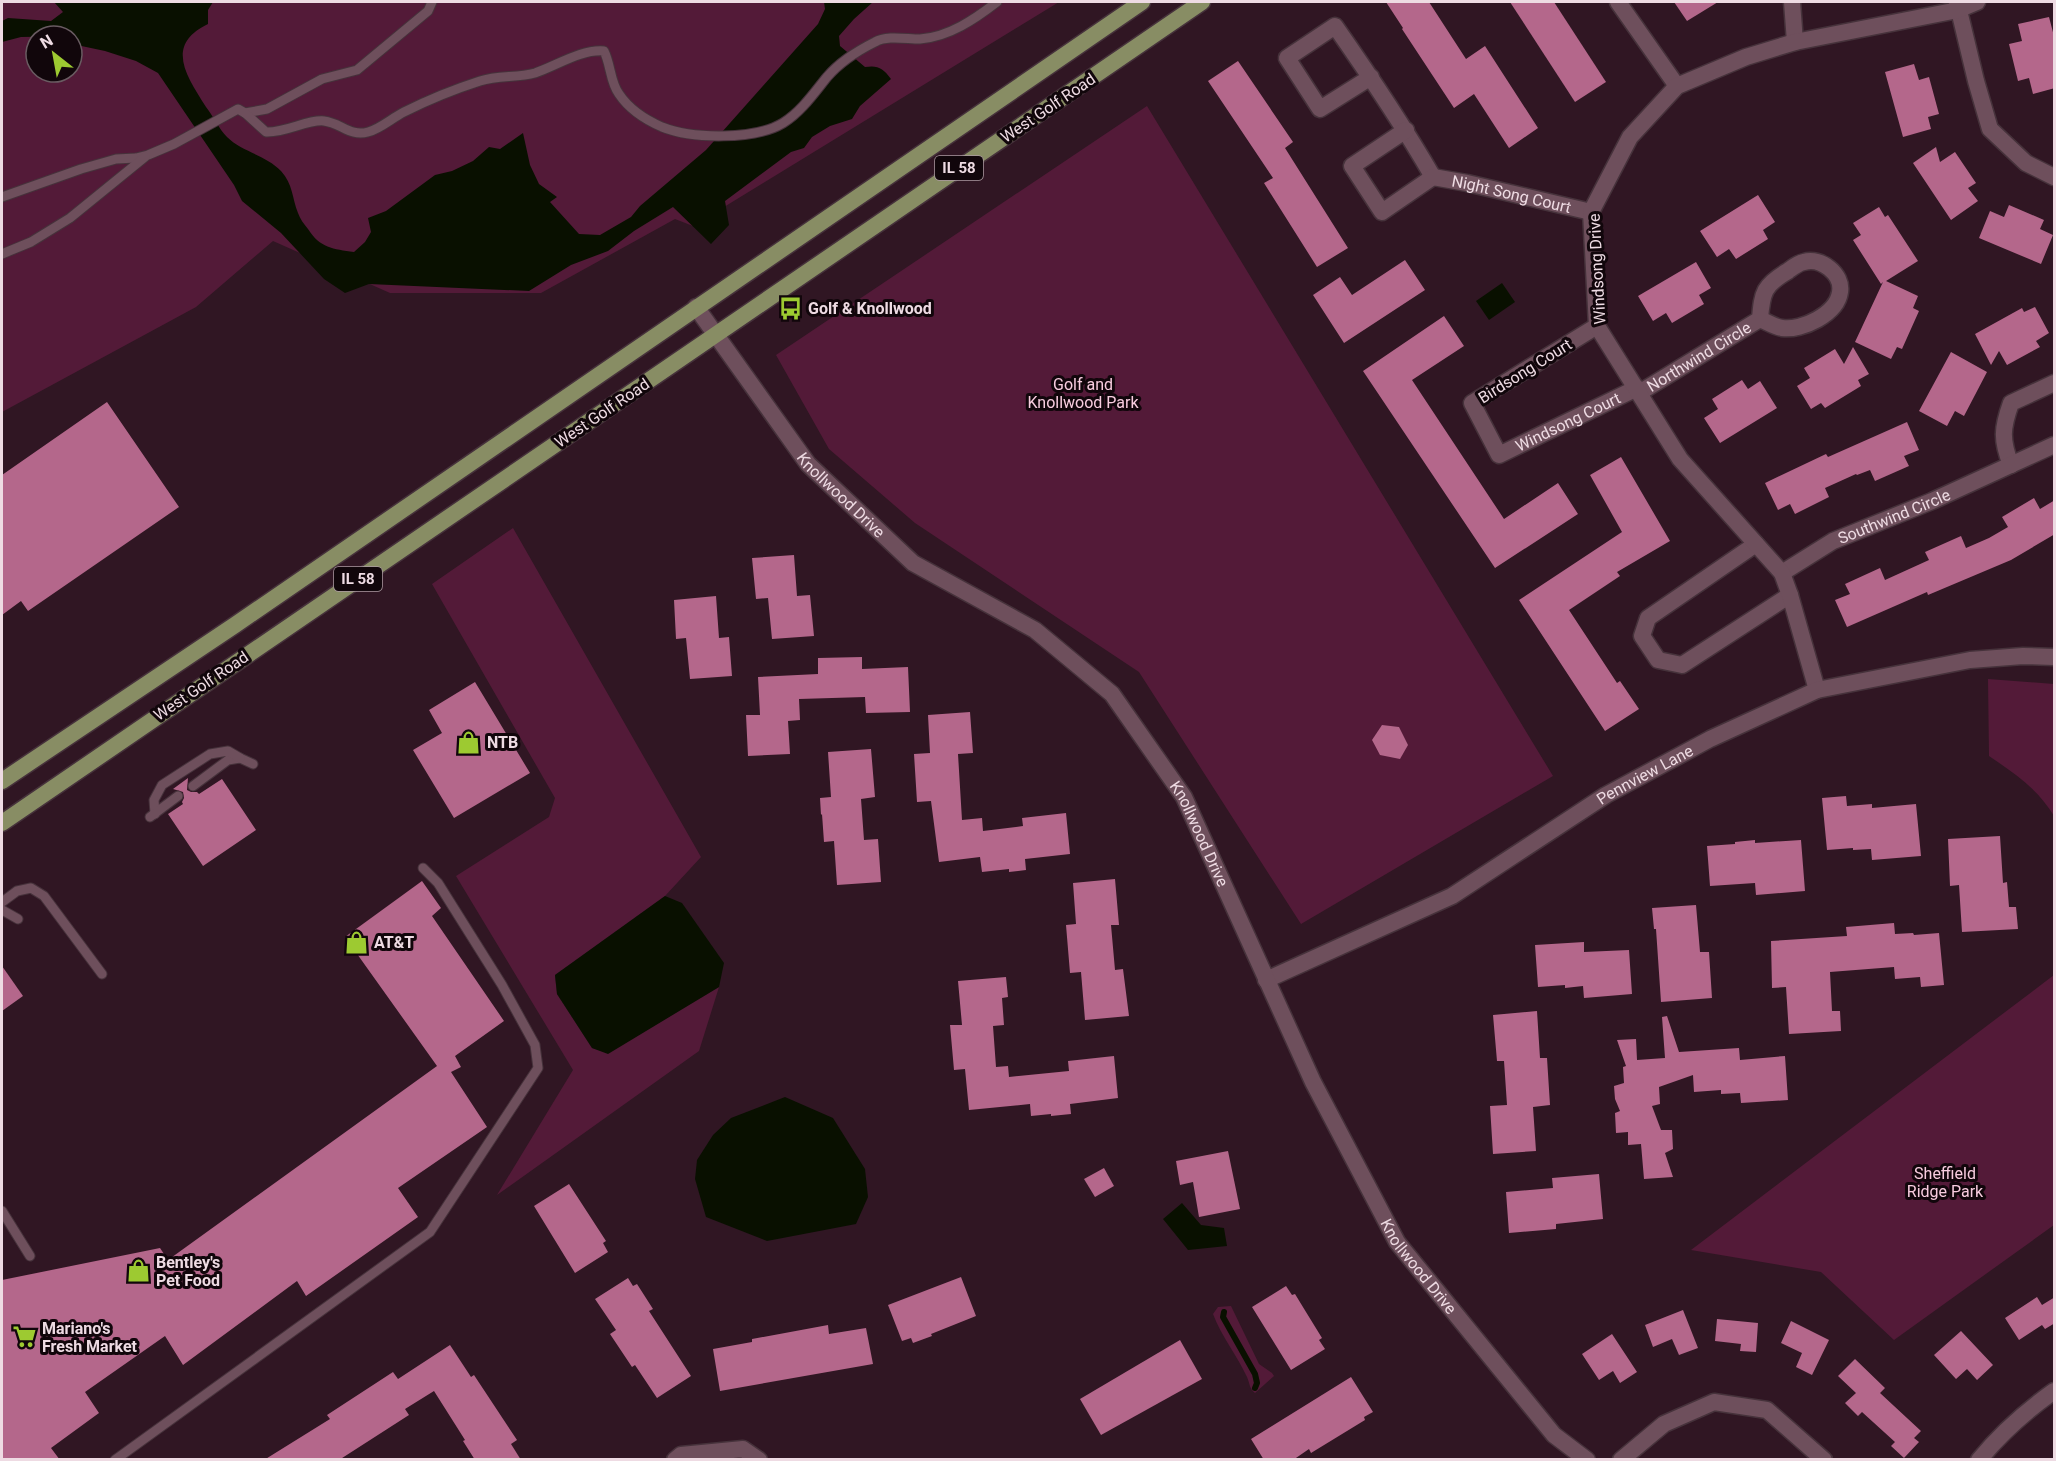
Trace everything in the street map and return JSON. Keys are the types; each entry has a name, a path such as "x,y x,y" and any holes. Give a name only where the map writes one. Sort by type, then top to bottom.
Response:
{"main road":[{"name":"West Golf Road","path":"2,781 235,625 1142,2"},
{"name":"West Golf Road","path":"2,823 1202,2"}],"street":[{"path":"1618,2 1677,86"},
{"path":"1792,2 1796,42"},
{"name":"Windsong Drive","path":"1817,690 1782,573 1680,459 1597,326 1591,212 1630,137 1677,86 1746,57 1796,42 1977,2"},
{"path":"1958,6 1990,129 2026,163 2055,177"},
{"name":"Night Song Court","path":"1371,77 1320,109 1287,58 1335,26 1371,77 1406,130 1433,177"},
{"name":"Night Song Court","path":"1406,130 1352,166 1382,212 1433,177 1591,212"},
{"name":"Northwind Circle","path":"1804,261 1821,262 1836,275 1840,292 1831,310 1802,327 1782,328 1760,319 1762,298 1772,280 1804,261"},
{"name":"Knollwood Drive","path":"696,307 808,464 913,563 1035,630 1112,694 1184,797 1313,1082 1397,1242 1554,1435 1587,1460"},
{"name":"Northwind Circle","path":"1638,391 1760,319"},
{"name":"Birdsong Court","path":"1499,456 1472,403 1597,326"},
{"path":"2011,465 2003,444 2004,420 2011,403 2055,382"},
{"name":"Windsong Court","path":"1499,456 1638,391"},
{"name":"Southwind Circle","path":"1782,573 1833,541 1932,501 2055,445"},
{"path":"1756,544 1648,618 1642,636 1658,660 1682,665 1790,595"},
{"name":"Pennview Lane","path":"1266,980 1452,896 1606,795 1710,739 1817,690 1970,660 2023,656 2055,657"},
{"path":"1979,1460 1998,1437 2055,1391"},
{"path":"1620,1460 1664,1424 1714,1402 1767,1410 1824,1460"},
{"path":"675,1460 681,1455 743,1449 759,1460"}],"lane":[{"path":"2,197 81,169 117,159 148,155 241,111 267,110 322,79 357,70 428,11 432,2"},
{"path":"241,111 266,132 279,133 326,121 358,134 372,131 405,112 482,80 535,73 578,56 604,51 617,93 633,110 663,127 720,136 762,132 783,123 797,111 829,75 877,40 935,37 952,31 997,2"},
{"path":"2,254 31,242 70,218 148,155"},
{"path":"177,796 153,815 154,800 162,785 210,754 228,751 253,764"},
{"path":"193,786 228,760 240,758"},
{"path":"115,1460 430,1232 538,1068 535,1045 502,985 438,883 423,868"},
{"path":"2,902 17,891 31,888 44,896 102,974"},
{"path":"2,910 18,919"},
{"path":"2,1211 30,1256"}],"green space":[{"path":"2,2 1059,2 693,226 675,219 541,293 390,293 273,241 196,307 2,412"},
{"name":"Golf and Knollwood Park","path":"1147,106 1553,776 1301,924 1139,672 915,523 829,449 776,355"},
{"path":"513,528 701,857 665,896 555,975 557,994 592,1048 608,1053 719,987 699,1051 497,1195 573,1070 456,876 549,817 555,798 432,584"},
{"path":"1988,679 2054,684 2054,816 2033,790 1989,756"},
{"name":"Sheffield Ridge Park","path":"2054,975 2054,1225 1894,1340 1821,1272 1691,1250"},
{"path":"1231,1306 1259,1364 1274,1376 1255,1393 1213,1314 1218,1307"}],"shaded area":[{"path":"54,2 213,2 208,10 208,24 195,32 186,42 183,52 183,62 192,84 227,137 281,171 290,186 302,221 317,240 340,250 354,252 365,242 371,232 368,218 386,211 435,175 452,171 473,161 489,147 500,149 523,133 530,165 539,184 557,197 550,202 579,234 600,235 631,217 640,206 706,150 818,24 825,9 824,2 873,2 839,36 840,46 865,67 880,68 891,79 860,106 852,119 830,126 812,137 804,148 791,152 725,201 729,225 711,244 673,207 634,231 608,251 571,265 529,291 369,284 345,293 324,279 281,233 242,201 234,185 158,73 136,61 84,47 84,24 24,24 24,37 2,42 2,21 8,18 51,21 63,12"},
{"path":"1502,283 1515,302 1489,320 1476,301"},
{"path":"665,896 682,903 724,963 719,987 608,1054 592,1048 557,994 555,975"},
{"path":"785,1097 833,1118 865,1169 868,1197 856,1224 767,1241 706,1217 695,1179 697,1160 713,1135 731,1118"},
{"path":"1182,1203 1201,1225 1224,1228 1227,1246 1188,1250 1163,1219"}],"building":[{"path":"1386,2 1429,2 1466,59 1485,46 1538,128 1509,148 1474,94 1454,108"},
{"path":"1510,2 1554,2 1606,82 1575,102"},
{"path":"1674,2 1718,2 1687,21"},
{"path":"2049,17 2055,40 2055,88 2033,94 2029,78 2018,81 2009,44 2022,41 2018,24"},
{"path":"1238,61 1293,142 1285,148 1348,248 1317,267 1264,183 1273,178 1208,81"},
{"path":"1914,64 1919,80 1929,77 1939,114 1928,117 1931,129 1903,137 1885,72"},
{"path":"1936,147 1940,162 1955,152 1976,183 1968,188 1978,201 1951,220 1913,163"},
{"path":"1758,195 1775,222 1763,230 1768,239 1736,259 1729,249 1717,257 1700,231"},
{"path":"2009,205 2044,220 2040,229 2053,235 2041,264 1979,238 1990,211 2004,217"},
{"path":"1879,207 1885,217 1888,215 1918,261 1886,281 1918,296 1913,308 1919,311 1902,349 1897,347 1891,359 1855,342 1883,282 1881,284 1853,240 1861,235 1853,223"},
{"path":"1405,260 1425,290 1344,343 1313,295 1340,277 1352,295"},
{"path":"1696,262 1711,288 1699,295 1704,304 1672,323 1666,313 1653,321 1638,296"},
{"path":"2035,307 2049,333 2036,341 2040,347 2007,365 1999,351 1991,365 1975,334 2022,308 2024,312"},
{"path":"1444,316 1464,346 1412,380 1504,519 1558,483 1578,514 1495,568 1363,371"},
{"path":"1853,347 1869,374 1858,380 1861,386 1825,408 1821,403 1811,409 1797,386 1810,378 1804,368 1835,349 1844,364"},
{"path":"1951,352 1987,372 1964,416 1955,411 1947,426 1919,411"},
{"path":"1742,380 1748,389 1760,381 1777,408 1720,443 1704,418 1718,409 1712,399"},
{"path":"107,402 179,507 28,611 21,601 2,615 2,475"},
{"path":"1907,422 1919,450 1904,456 1909,466 1875,481 1870,470 1856,474 1825,488 1829,497 1795,514 1790,504 1778,510 1765,483 1826,454 1828,457"},
{"path":"1621,457 1670,541 1617,572 1620,576 1569,610 1617,683 1620,681 1639,709 1605,731 1519,600 1622,532 1590,475"},
{"path":"2034,498 2040,509 2055,500 2055,534 2011,560 1928,595 1927,592 1847,627 1835,600 1850,594 1845,584 1880,568 1885,580 1929,560 1925,552 1961,536 1966,548 1989,538 2008,527 2002,517"},
{"path":"794,555 797,596 810,595 814,636 772,639 768,598 756,599 752,558"},
{"path":"716,596 719,638 729,637 732,676 690,679 686,638 676,639 674,600"},
{"path":"862,657 862,669 908,667 910,712 866,713 865,697 799,699 800,720 788,721 790,754 748,756 746,715 760,715 758,677 818,674 818,658"},
{"name":"NTB","path":"475,682 530,773 454,818 413,750 442,733 429,710"},
{"path":"970,712 973,753 958,754 962,820 982,818 983,831 1023,826 1022,818 1066,813 1070,854 1025,859 1026,870 1009,872 1009,869 982,872 980,857 939,862 931,801 917,802 914,754 930,753 928,715"},
{"path":"1382,725 1399,727 1408,745 1400,759 1380,755 1372,740"},
{"path":"871,749 875,797 861,799 864,840 878,839 881,882 837,885 834,841 824,842 821,815 820,798 831,797 828,752"},
{"path":"188,778 187,790 199,794 222,779 256,830 203,866 168,814 183,804 183,792 173,789"},
{"path":"1846,796 1847,806 1872,804 1872,808 1916,804 1921,856 1872,860 1871,849 1827,850 1822,798"},
{"path":"2000,836 2003,883 2007,882 2009,907 2016,907 2018,929 1962,932 1959,885 1950,886 1948,839"},
{"path":"1755,840 1755,843 1801,840 1805,891 1756,895 1755,883 1710,886 1707,846"},
{"path":"1115,879 1119,925 1111,925 1115,970 1123,969 1129,1016 1085,1020 1081,972 1070,973 1066,925 1076,924 1073,883"},
{"path":"422,881 441,908 432,916 504,1021 455,1056 461,1067 451,1072 487,1127 398,1188 418,1217 306,1296 297,1281 183,1365 165,1336 85,1392 99,1413 51,1448 60,1460 2,1460 2,1280 160,1248 168,1260 437,1066 345,937"},
{"path":"1696,905 1700,952 1709,952 1712,998 1661,1002 1656,929 1654,929 1652,908"},
{"path":"1894,923 1895,934 1939,933 1944,985 1921,987 1920,977 1895,979 1894,967 1830,972 1832,1011 1840,1011 1841,1031 1789,1034 1786,987 1772,988 1771,941 1847,936 1846,927"},
{"path":"1584,942 1584,952 1629,950 1632,994 1584,998 1583,986 1538,987 1535,945"},
{"path":"2,966 23,996 2,1011"},
{"path":"1006,977 1008,997 1002,998 1004,1025 993,1026 996,1067 1008,1066 1009,1077 1069,1071 1068,1061 1114,1056 1118,1098 1070,1104 1071,1114 1051,1116 1051,1114 1031,1116 1030,1104 969,1110 965,1069 954,1070 950,1025 962,1025 958,981"},
{"path":"1537,1011 1540,1058 1547,1058 1550,1105 1533,1107 1536,1151 1493,1154 1490,1106 1507,1105 1504,1061 1497,1061 1493,1015"},
{"path":"1667,1016 1679,1052 1739,1048 1740,1060 1785,1056 1788,1100 1741,1103 1740,1093 1721,1094 1721,1090 1694,1092 1693,1075 1659,1087 1660,1104 1652,1106 1661,1130 1672,1130 1673,1149 1665,1153 1673,1177 1644,1179 1641,1144 1628,1145 1628,1132 1616,1133 1615,1113 1620,1111 1615,1099 1614,1086 1624,1083 1623,1067 1626,1066 1617,1040 1636,1039 1637,1060 1665,1058 1662,1017"},
{"path":"1228,1151 1240,1209 1199,1217 1193,1182 1180,1185 1176,1161"},
{"path":"1104,1168 1114,1186 1095,1197 1084,1179"},
{"path":"1599,1174 1603,1219 1556,1224 1556,1229 1509,1233 1506,1192 1553,1188 1552,1178"},
{"path":"569,1184 606,1241 603,1243 608,1252 575,1273 534,1206"},
{"path":"961,1277 976,1316 913,1343 911,1338 902,1341 888,1305"},
{"path":"628,1278 633,1286 637,1284 653,1309 649,1311 691,1376 657,1398 635,1365 632,1367 610,1334 616,1330 595,1299"},
{"path":"1286,1286 1292,1295 1295,1294 1322,1338 1319,1340 1325,1349 1291,1370 1252,1307"},
{"path":"2037,1297 2042,1305 2055,1297 2055,1323 2045,1329 2042,1325 2019,1340 2005,1318"},
{"path":"1683,1310 1698,1348 1679,1355 1672,1339 1653,1347 1645,1325"},
{"path":"1717,1319 1758,1323 1756,1352 1740,1351 1741,1344 1715,1341"},
{"path":"1791,1321 1829,1340 1812,1375 1796,1367 1802,1353 1781,1343"},
{"path":"828,1325 829,1334 866,1328 873,1364 720,1391 713,1349 752,1342 752,1339"},
{"path":"1961,1331 1993,1365 1977,1380 1967,1369 1956,1379 1934,1355"},
{"path":"1612,1334 1637,1372 1620,1383 1613,1371 1599,1380 1582,1354"},
{"path":"1180,1340 1202,1379 1101,1435 1080,1399"},
{"path":"450,1345 471,1377 474,1375 517,1440 511,1444 521,1460 475,1460 434,1391 405,1409 409,1415 339,1460 264,1460 330,1419 327,1415 393,1372 398,1379"},
{"path":"1855,1359 1885,1388 1880,1393 1921,1431 1914,1438 1919,1442 1904,1458 1891,1446 1895,1442 1862,1412 1858,1416 1845,1403 1856,1393 1838,1376"},
{"path":"1351,1377 1373,1412 1364,1417 1365,1420 1311,1453 1309,1449 1293,1460 1264,1460 1251,1439"}],"waterway":[{"path":"1224,1312 1223,1317 1255,1374 1257,1383 1255,1388"}],"place":[{"name":"Golf & Knollwood","path":"790,308"},
{"name":"NTB","path":"469,742"},
{"name":"AT&T","path":"356,942"},
{"name":"Bentley's Pet Food","path":"138,1271"},
{"name":"Mariano's Fresh Market","path":"24,1337"}]}
